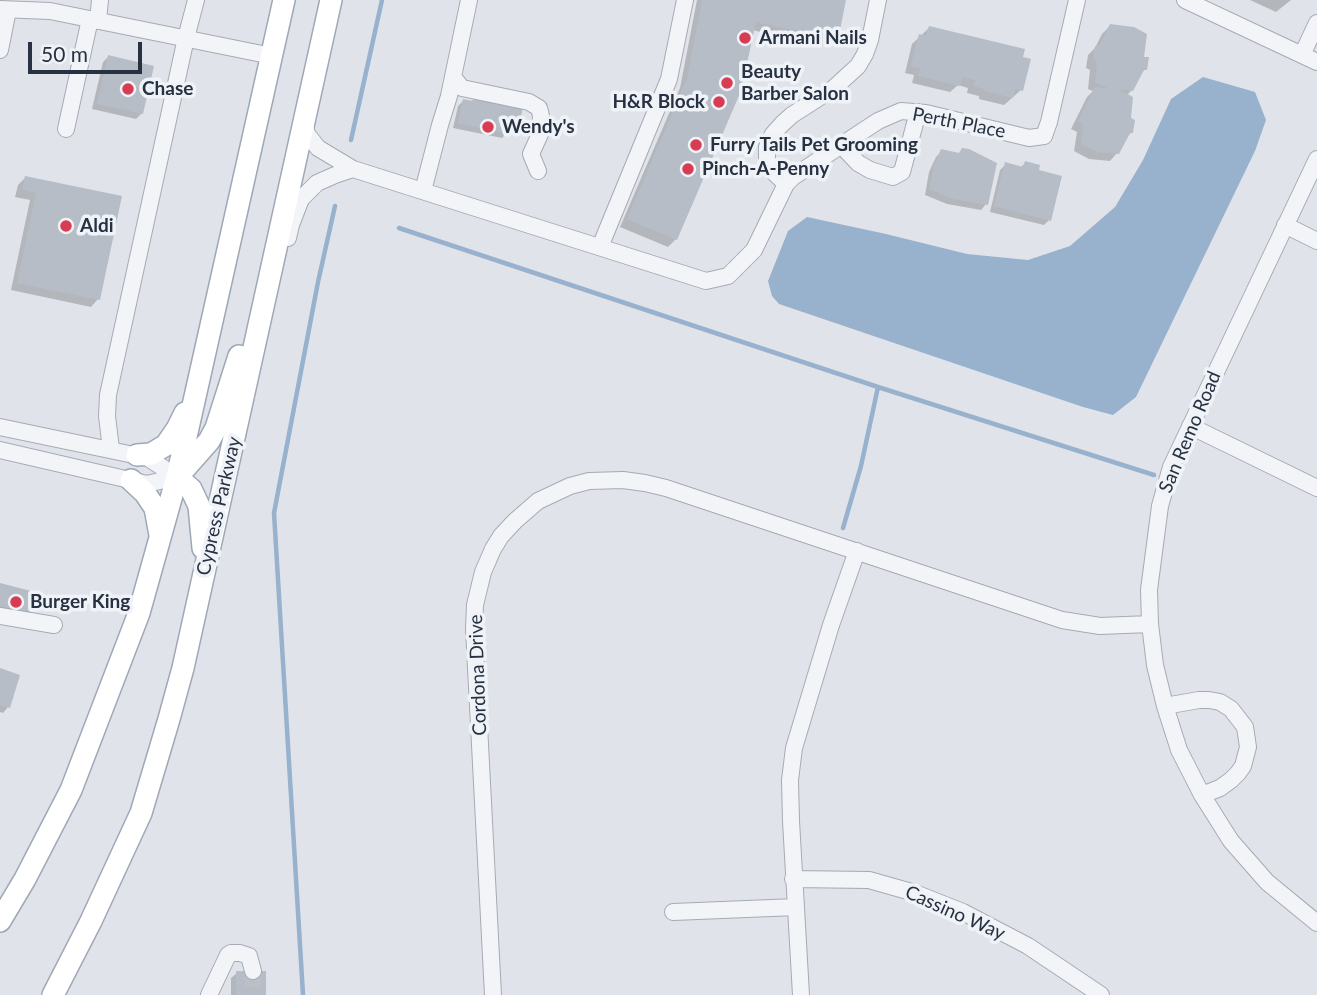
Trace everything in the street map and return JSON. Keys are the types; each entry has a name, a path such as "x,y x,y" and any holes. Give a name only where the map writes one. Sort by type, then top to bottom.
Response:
{"main road":[{"path":"0,922 71,790 139,613 177,477 284,0"},
{"name":"Cypress Parkway","path":"53,995 141,813 183,668 331,3"},
{"path":"177,477 209,441 222,414 239,356 256,338"},
{"path":"137,455 151,454 166,445 196,393"},
{"path":"177,477 191,489 199,506 205,567"},
{"path":"131,480 145,492 155,508 160,538"}],"street":[{"path":"66,129 100,0"},
{"path":"111,449 107,416 108,395 196,0"},
{"path":"424,191 449,96 469,0"},
{"path":"600,247 669,79 685,0"},
{"path":"786,184 770,169 766,158 767,147 773,134 792,115 834,88 858,66 870,40 878,0"},
{"name":"Perth Place","path":"304,121 307,134 318,148 353,169 706,281 728,276 754,250 786,184 793,177 878,121 901,111 926,113 1029,138 1044,136 1077,0"},
{"path":"1185,0 1317,62"},
{"path":"0,50 4,10 50,11 272,56"},
{"path":"1302,55 1317,23"},
{"path":"453,77 462,88 529,102 539,108 540,134 531,154 538,171"},
{"path":"841,145 858,163 893,177 902,172 918,113"},
{"name":"San Remo Road","path":"1317,159 1171,467 1160,506 1149,590 1155,665 1179,750 1202,795 1231,841 1267,882 1317,923"},
{"path":"244,391 266,339 291,225 301,199 317,183 353,169"},
{"path":"1285,225 1317,241"},
{"path":"1190,426 1317,488"},
{"path":"0,427 148,458 177,477"},
{"path":"0,450 147,484 177,477"},
{"name":"Cordona Drive","path":"493,995 474,629 475,604 483,572 501,536 529,508 560,490 589,481 623,480 645,483 1062,620 1100,626 1150,624"},
{"path":"801,995 790,780 794,748 831,625 857,551"},
{"path":"0,616 54,625"},
{"path":"1165,706 1209,699 1231,709 1245,727 1248,747 1244,766 1220,788 1202,795"},
{"name":"Cassino Way","path":"793,879 869,880 915,893 963,912 1028,946 1101,995"},
{"path":"673,912 796,907"},
{"path":"209,995 231,953 249,956 253,971"}],"water":[{"path":"1203,77 1255,92 1266,120 1255,151 1136,397 1113,415 779,304 772,296 768,281 788,231 807,217 967,254 1028,260 1070,246 1115,207 1143,160 1171,99"}],"building":[{"path":"702,0 846,0 838,40 756,22 741,91 677,240 627,219 687,79"},
{"path":"1110,24 1134,27 1147,34 1144,57 1149,57 1147,70 1144,70 1133,91 1118,89 1133,97 1131,118 1135,120 1133,133 1130,133 1119,154 1097,152 1081,144 1083,124 1078,121 1095,87 1110,89 1095,82 1097,62 1093,60 1095,46 1099,46"},
{"path":"929,26 1025,49 1023,57 1031,59 1023,91 1015,89 1013,98 973,86 975,80 962,77 960,86 918,76 920,68 911,66 919,34 926,36"},
{"path":"108,55 154,66 143,114 97,104"},
{"path":"474,96 523,107 520,122 511,120 509,134 458,123 463,99 473,101"},
{"path":"962,148 997,163 988,205 953,199 929,190 934,165 941,149 959,153"},
{"path":"1025,161 1040,165 1039,170 1062,176 1051,221 994,206 1005,162 1023,167"},
{"path":"25,176 122,196 100,300 17,283 36,193 22,190"},
{"name":"Burger King","path":"0,583 35,592 29,620 0,612"},
{"path":"0,668 20,675 10,708 0,705"},
{"path":"236,971 266,971 266,995 236,995"}],"waterway":[{"path":"351,140 382,0"},
{"path":"303,995 274,513 335,206"},
{"path":"399,228 878,387 1154,475"},
{"path":"843,528 861,466 878,387"}],"tunnel":[{"path":"253,971 253,995"}],"place":[{"name":"Armani Nails","path":"745,38"},
{"name":"Beauty Barber Salon","path":"727,83"},
{"name":"Chase","path":"128,89"},
{"name":"H&R Block","path":"719,102"},
{"name":"Wendy's","path":"488,127"},
{"name":"Furry Tails Pet Grooming","path":"696,145"},
{"name":"Pinch-A-Penny","path":"688,169"},
{"name":"Aldi","path":"66,226"},
{"name":"Burger King","path":"16,602"}]}
